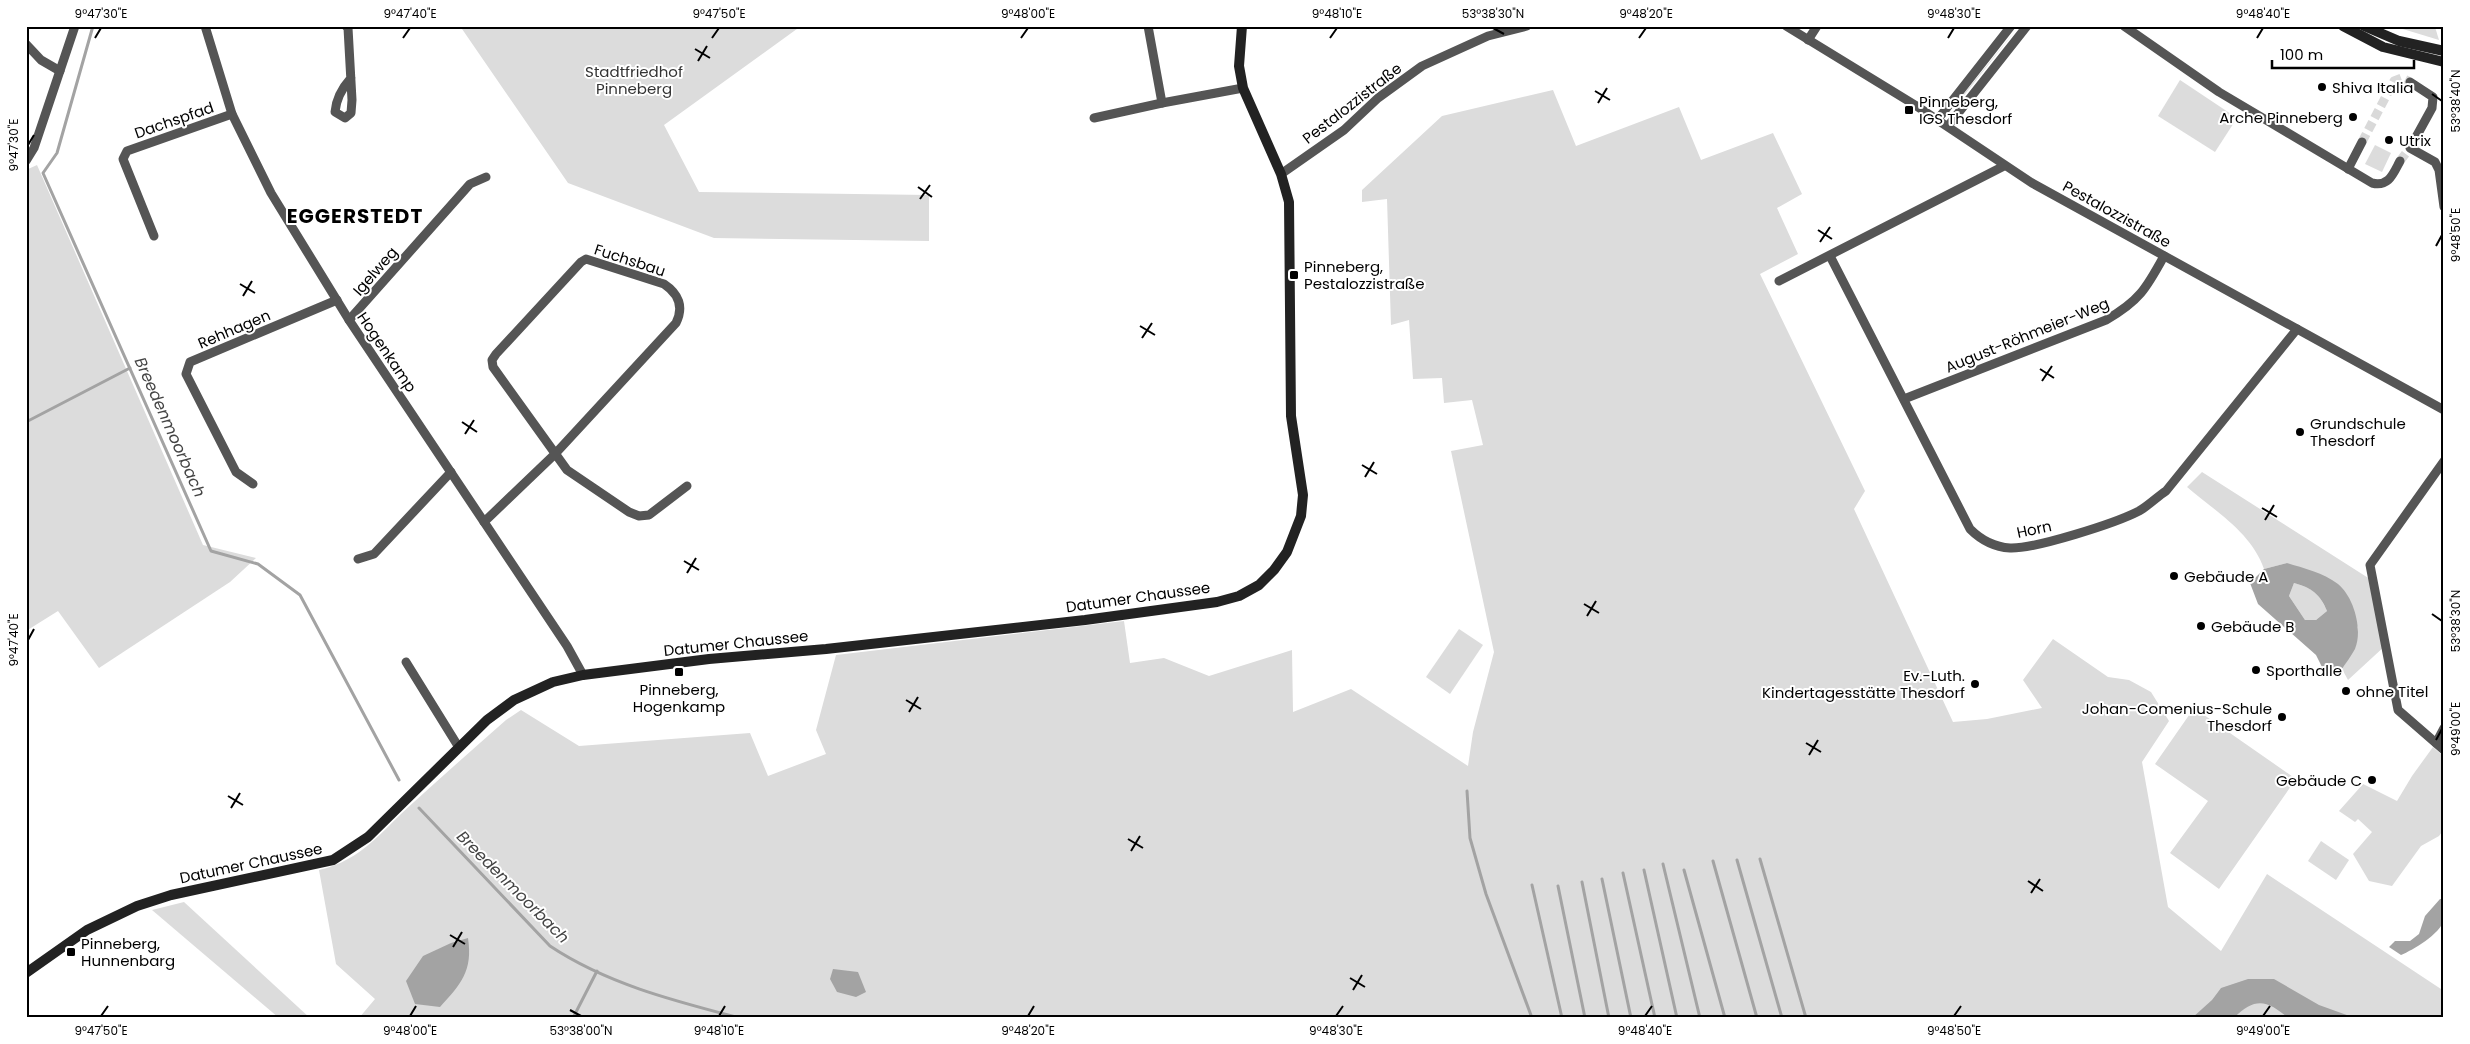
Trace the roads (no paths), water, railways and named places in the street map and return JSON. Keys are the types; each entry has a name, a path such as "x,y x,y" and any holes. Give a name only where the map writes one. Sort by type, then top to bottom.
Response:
{"street":[{"path":"26,161 34,148 75,26"},
{"name":"Hogenkamp","path":"204,26 232,114 271,193 336,300 568,646 583,675"},
{"path":"346,26 351,78"},
{"path":"1148,26 1162,103"},
{"name":"Datumer Chaussee","path":"26,973 87,930 137,906 171,895 333,860 368,837 458,746 514,700 553,682 583,675 708,659 826,649 1085,620 1217,602 1239,596 1259,585 1274,570 1287,552 1302,516 1303,495 1290,416 1288,202 1280,174 1243,88 1239,66 1242,26"},
{"name":"Pestalozzistraße","path":"1280,174 1344,130 1378,98 1422,66 1488,36 1527,26"},
{"name":"Pestalozzistraße","path":"1786,26 1938,119 2004,166 2444,410"},
{"path":"1808,40 1817,26"},
{"path":"1938,119 2011,26"},
{"path":"1948,126 2027,26"},
{"path":"2124,26 2226,96 2372,183 2381,185 2390,179 2400,161"},
{"path":"2343,26 2383,47 2439,56"},
{"path":"2364,26 2439,56"},
{"path":"26,44 41,60 60,71"},
{"path":"2410,82 2430,94 2433,102 2410,148 2435,162 2439,170 2444,208"},
{"path":"1094,118 1243,88"},
{"name":"Dachspfad","path":"154,236 123,159 127,151 232,114"},
{"path":"2348,169 2362,142"},
{"path":"1779,281 2004,166"},
{"name":"Igelweg","path":"350,320 470,184 486,177"},
{"name":"Horn","path":"1830,256 1970,529 1980,539 1994,545 2011,548 2124,518 2141,510 2166,491 2297,329"},
{"name":"August-Röhmeier-Weg","path":"1904,399 2106,320 2129,307 2145,290 2164,256"},
{"name":"Fuchsbau","path":"484,522 555,454 676,323 681,314 680,302 674,290 664,284 586,259 581,262 496,354 492,360 493,367 555,454 567,470 629,512 639,516 648,515 658,510 670,498 687,486"},
{"name":"Rehhagen","path":"253,484 236,472 186,374 190,362 336,300"},
{"path":"2444,461 2370,565 2398,710 2444,750"},
{"path":"358,559 374,554 450,472"},
{"path":"406,662 458,746"},
{"path":"2436,743 2444,728"}],"waterway":[{"name":"Breedenmoorbach","path":"93,26 57,153 43,173 211,551 258,564 300,595 399,780"},
{"path":"26,422 130,368"},
{"path":"1467,791 1470,838 1486,894 1532,1018"},
{"name":"Breedenmoorbach","path":"419,808 550,946 595,971 618,981 666,998 740,1018"},
{"path":"1760,859 1806,1018"},
{"path":"1737,860 1782,1018"},
{"path":"1713,861 1757,1018"},
{"path":"1663,864 1700,1018"},
{"path":"1644,870 1677,1018"},
{"path":"1684,870 1725,1018"},
{"path":"1623,873 1655,1018"},
{"path":"1602,879 1631,1018"},
{"path":"1582,882 1609,1018"},
{"path":"1532,885 1562,1018"},
{"path":"1558,886 1585,1018"},
{"path":"573,1018 597,971"}],"tunnel":[{"path":"2362,142 2394,81 2402,78 2410,82"},
{"path":"2400,161 2410,148"}],"place":[{"name":"Shiva Italia","path":"2322,87"},
{"name":"Pinneberg, IGS Thesdorf","path":"1909,110"},
{"name":"Arche Pinneberg","path":"2353,117"},
{"name":"Utrix","path":"2389,140"},
{"name":"Pinneberg, Pestalozzistraße","path":"1294,275"},
{"name":"Grundschule Thesdorf","path":"2300,432"},
{"name":"Gebäude A","path":"2174,576"},
{"name":"Gebäude B","path":"2201,626"},
{"name":"Sporthalle","path":"2256,670"},
{"name":"Pinneberg, Hogenkamp","path":"679,672"},
{"name":"Ev.-Luth. Kindertagesstätte Thesdorf","path":"1975,684"},
{"name":"ohne Titel","path":"2346,691"},
{"name":"Johan-Comenius-Schule Thesdorf","path":"2282,717"},
{"name":"Gebäude C","path":"2372,780"},
{"name":"Pinneberg, Hunnenbarg","path":"71,952"}],"district":[{"name":"EGGERSTEDT","path":"355,216"}],"park label":[{"name":"Stadtfriedhof Pinneberg","path":"634,80"}]}
